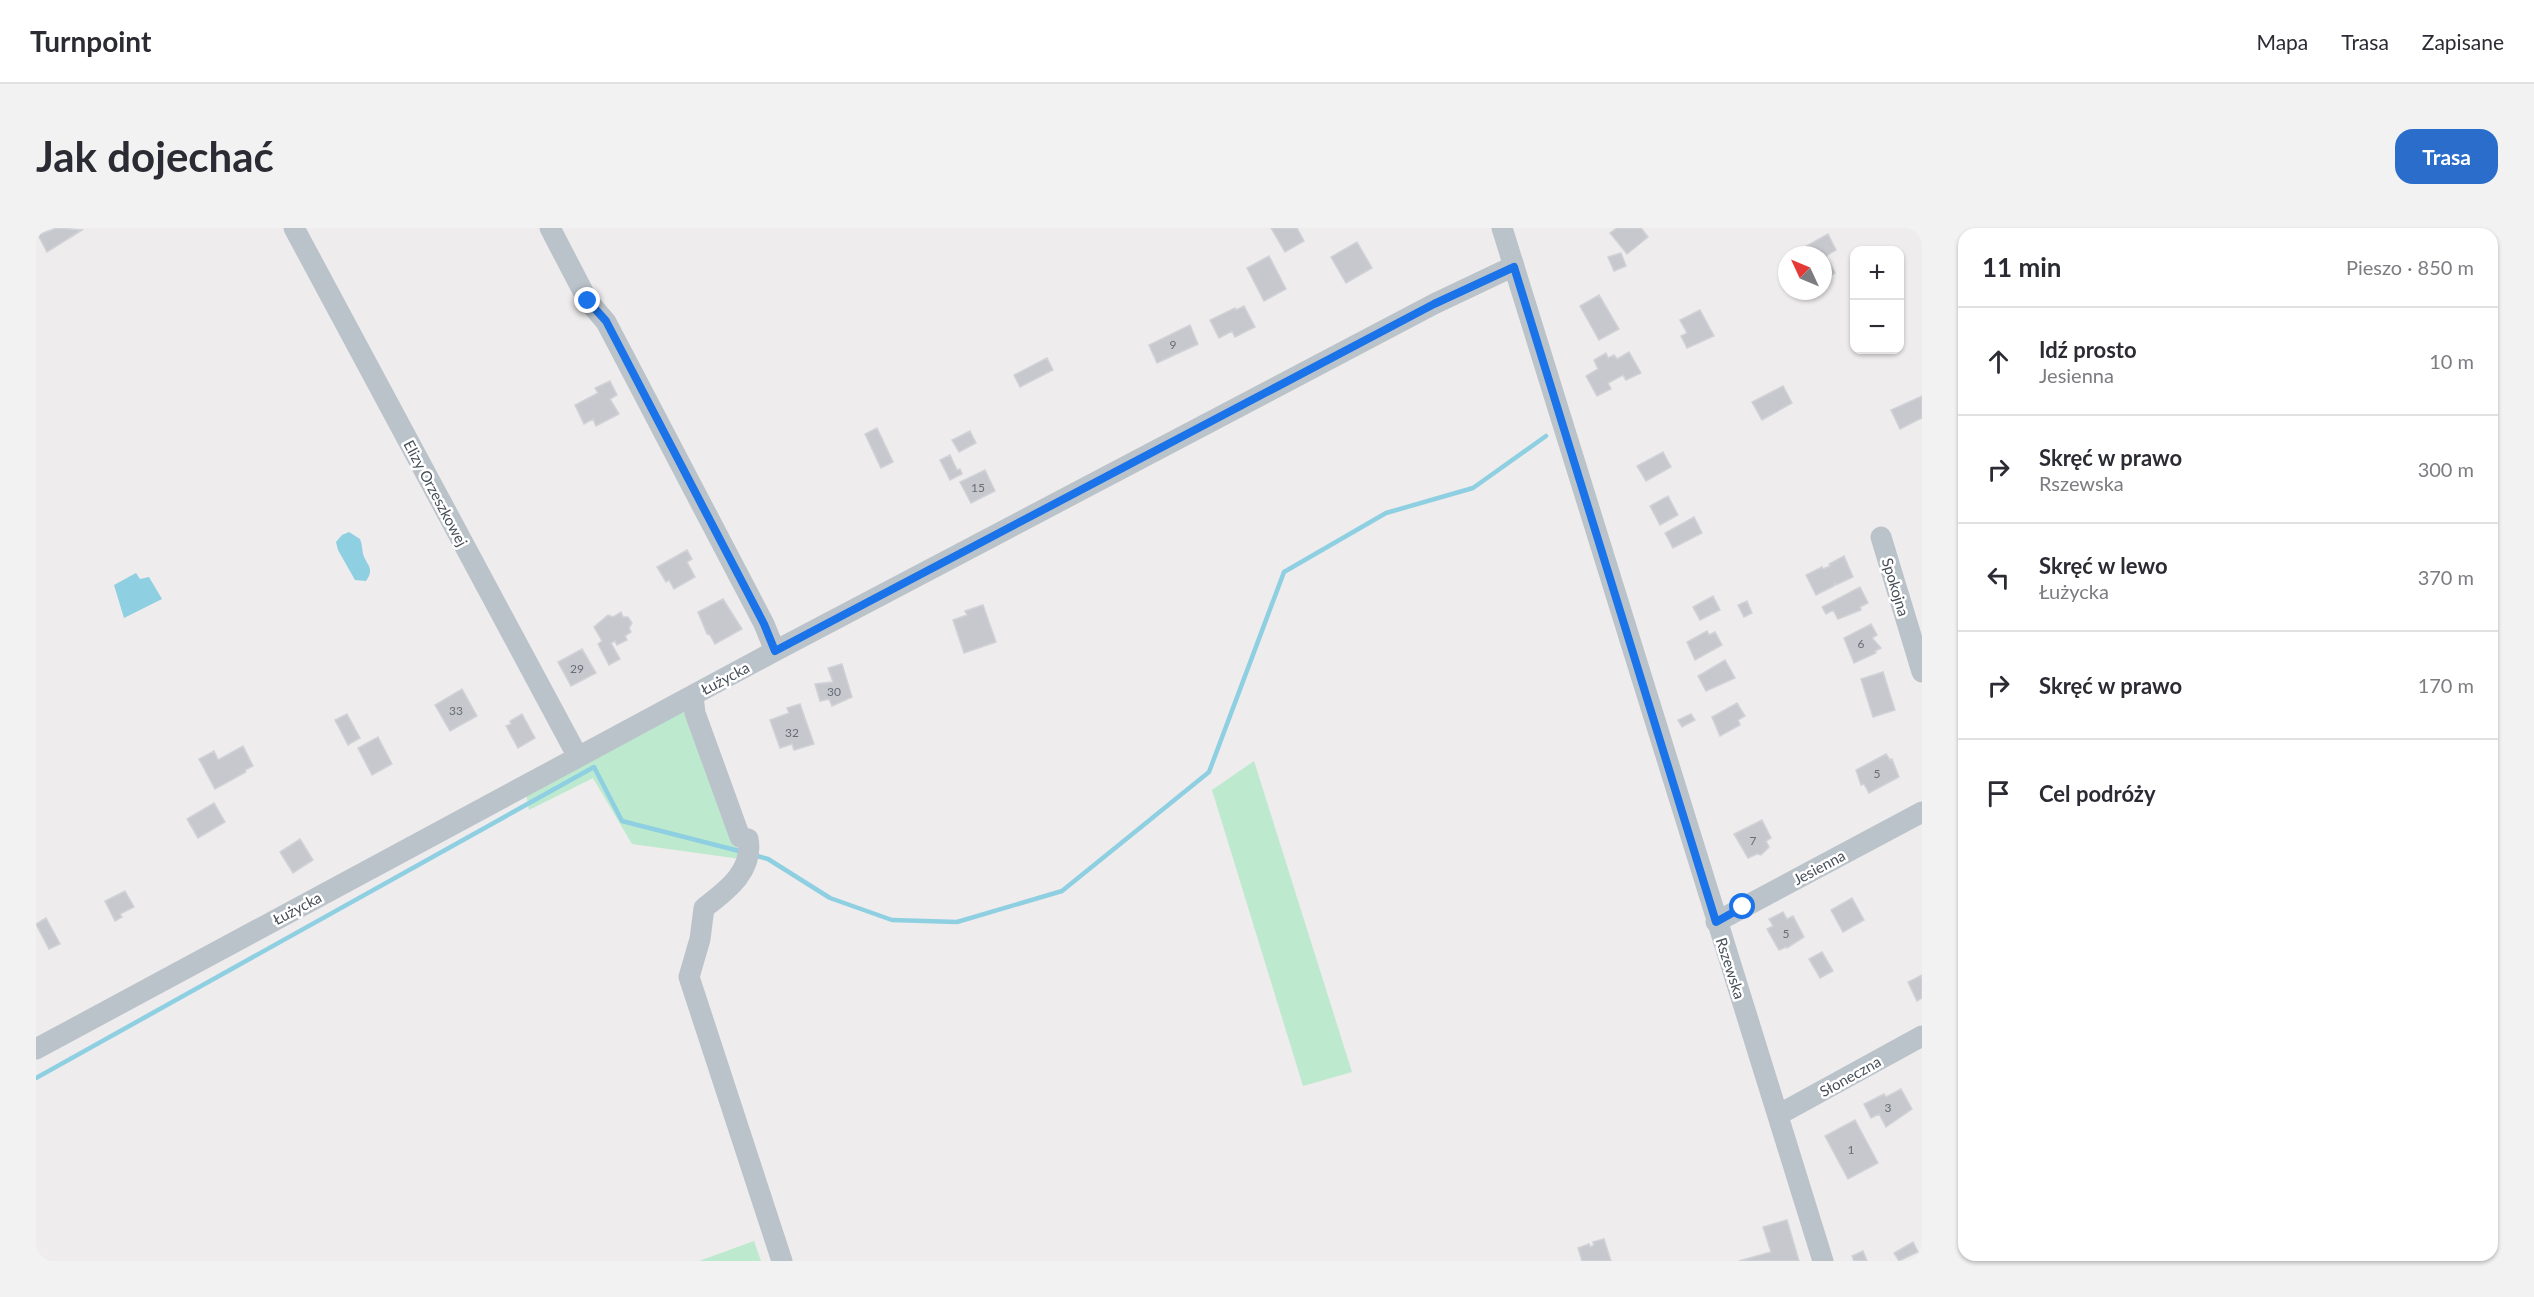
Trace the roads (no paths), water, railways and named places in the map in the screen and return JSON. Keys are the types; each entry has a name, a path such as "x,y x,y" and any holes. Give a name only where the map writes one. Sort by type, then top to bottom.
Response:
{"street":[{"name":"Elizy Orzeszkowej","path":"294,228 578,757"},
{"path":"550,228 588,301 606,321 764,624 775,651"},
{"name":"Rszewska","path":"1502,228 1822,1261"},
{"name":"Łużycka","path":"36,1049 775,651 1434,304 1514,267"},
{"name":"Spokojna","path":"1881,537 1922,672"},
{"path":"693,696 694,713 740,837 748,839 750,849 741,875 730,888 704,908 700,939 689,977 782,1261"},
{"name":"Jesienna","path":"1716,922 1922,812"},
{"name":"Słoneczna","path":"1778,1115 1922,1036"}],"water":[{"path":"349,532 361,541 363,554 370,570 366,581 355,580 338,550 336,542 342,535"},
{"path":"136,573 140,579 149,577 162,599 124,618 114,585"}],"waterway":[{"path":"754,855 768,859 830,898 892,920 957,922 1062,891 1209,772 1284,572 1386,513 1473,488 1546,436"},
{"path":"36,1078 594,767 622,821 743,852"}]}
